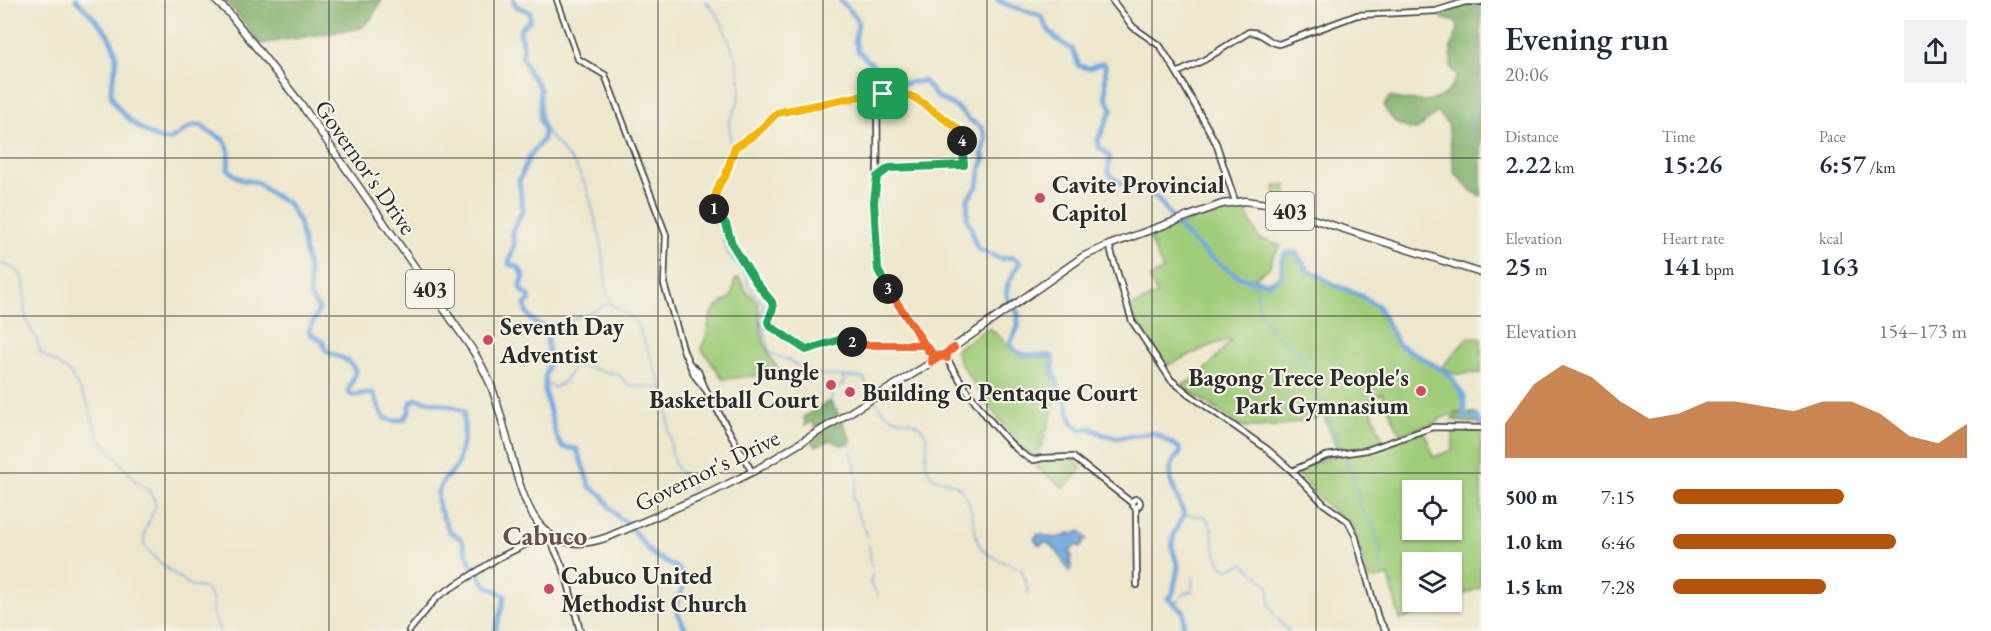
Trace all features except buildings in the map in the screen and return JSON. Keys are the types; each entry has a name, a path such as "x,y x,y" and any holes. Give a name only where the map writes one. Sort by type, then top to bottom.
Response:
{"main road":[{"name":"Governor's Drive","path":"215,0 229,13 301,104 472,349 494,391 528,508 535,521 546,532 568,542 584,543 600,540 710,493 752,472 932,359 944,357 1077,260 1109,245 1217,205 1235,201 1272,205 1481,273"}],"street":[{"path":"557,0 578,59 605,75 666,235 663,284 684,352 691,365 698,371 706,390 752,472"},
{"path":"1112,0 1133,27 1160,46 1216,143 1235,201"},
{"path":"1177,74 1250,32 1256,32 1273,43 1279,44 1357,15 1436,10 1465,2 1481,2"},
{"path":"877,177 889,168 962,165 965,163 961,134 957,128 913,97 877,94 777,113 756,134 735,147 725,177 715,196 714,208 726,224 732,244 755,281 772,302 773,308 768,322 770,326 788,339 806,350 845,338 859,345 925,345"},
{"path":"877,94 877,177 874,202 878,270 932,359"},
{"path":"1109,245 1132,321 1171,380 1267,449 1319,500 1351,526 1378,618 1386,631"},
{"path":"944,357 1008,440 1023,455 1034,460 1073,457 1134,505 1137,585"},
{"path":"1292,471 1326,456 1364,451 1433,427 1479,428"},
{"path":"409,631 434,599 504,555 525,546 546,532 566,575 580,631"}],"green space":[{"path":"222,0 381,1 371,19 361,28 260,44 235,11"},
{"path":"1481,0 1481,196 1470,190 1454,172 1448,124 1437,112 1417,130 1396,123 1384,106 1389,97 1420,101 1438,98 1446,93 1457,75 1451,69 1451,47 1458,30 1456,22 1444,19 1438,14"},
{"path":"1286,185 1286,200 1275,200 1275,186"},
{"path":"1243,206 1259,238 1281,246 1273,256 1269,268 1252,280 1275,281 1281,275 1284,254 1296,253 1309,272 1378,306 1398,344 1449,374 1464,397 1465,414 1455,413 1439,419 1439,422 1400,434 1382,393 1368,401 1383,441 1366,448 1338,452 1324,416 1279,426 1243,427 1181,386 1203,373 1232,339 1217,343 1165,366 1129,308 1157,294 1149,278 1163,270 1149,237 1220,209"},
{"path":"739,278 747,292 758,303 763,340 781,373 723,379 701,348 712,314 721,303 731,298 735,280"},
{"path":"989,327 1016,352 1026,355 1051,356 1053,359 1053,372 1060,391 1055,394 1049,424 1037,456 1033,457 1028,454 986,403 985,395 980,393 961,364 955,350"},
{"path":"1468,338 1481,338 1481,373 1455,374 1442,367"},
{"path":"826,403 830,403 837,411 851,440 850,444 841,445 831,440 816,446 811,441 816,430 813,422 805,425 804,417"},
{"path":"1455,413 1475,413 1481,422 1481,427 1478,423 1452,419"},
{"path":"1453,429 1481,431 1481,587 1462,595 1462,552 1402,552 1402,612 1420,612 1400,620 1389,576 1369,580 1353,528 1321,500 1295,471 1330,457 1365,452 1424,431 1434,457 1453,450"},
{"path":"1073,459 1082,468 1064,488 1036,467 1040,461"}],"water":[{"path":"1080,531 1087,539 1083,541 1081,547 1075,545 1070,552 1072,557 1069,562 1071,569 1069,571 1053,547 1044,542 1041,545 1038,544 1034,538 1038,534 1055,538"}],"waterway":[{"path":"76,0 99,23 112,43 116,61 112,98 131,121 150,134 165,140 174,138 190,127 201,125 224,140 229,151 228,169 234,175 243,180 257,182 271,194 288,203 299,222 309,272 310,296 319,309 309,331 323,342 328,352 347,360 352,365 356,372 348,391 351,395 373,393 384,418 395,421 404,419 409,412 411,402 416,399 464,411 464,436 457,466 443,481 437,494 439,508 449,531 459,537 470,562 486,585 505,596 495,631"},
{"path":"513,0 516,6 530,12 530,20 520,32 522,56 528,71 540,88 540,119 544,129 543,139 529,157 519,181 523,210 512,231 514,243 509,264 518,267 524,276 520,288 529,296 530,300 525,304 526,310 547,336 549,361 545,378 545,393 556,435 562,447 577,449 590,487 602,495 619,518 626,522 653,555 679,569 683,587 677,602 677,611 687,631"},
{"path":"705,0 720,19 736,58 741,89 738,103 729,122 731,150 721,169 718,183"},
{"path":"840,0 856,17 858,23 855,40 858,51 890,81 897,84 924,81 936,96 956,107 982,128 986,139 982,156 985,158 979,182 968,198 967,219 978,249 1001,259 1013,257 1020,263 1007,288 1008,300 1018,313 1018,327 1010,343 1013,348 1022,354 1051,356 1053,372 1072,423 1081,430 1091,428 1115,438 1154,433 1179,448 1180,453 1174,460 1170,475 1184,515 1174,533 1172,547 1178,567 1173,593 1168,598 1184,612 1183,631"},
{"path":"998,0 1042,17 1054,37 1073,50 1079,66 1089,68 1103,63 1105,65 1106,97 1112,109 1098,140 1099,147 1110,157 1108,170 1112,177 1157,198 1184,233 1207,255 1241,278 1269,283 1278,279 1282,274 1284,254 1296,253 1309,272 1356,293 1378,306 1398,344 1449,374 1464,397 1464,417 1477,417 1481,426"},
{"path":"1473,4 1481,10"},
{"path":"1469,146 1471,123 1481,89"},
{"path":"544,129 575,165 587,188 601,241 607,293 612,305 632,317 638,326 663,388"},
{"path":"713,196 707,211 712,220 722,229 725,250 746,275 748,284 756,297 764,303 761,319 770,353 812,374 864,378 869,395"},
{"path":"0,264 11,267 22,277 26,317 38,342 40,352 70,373 87,402 98,436 135,480 149,491 156,503 145,533 146,548 185,582 207,590 214,603 212,611 220,631"},
{"path":"1241,278 1256,287 1261,316 1273,332 1299,351 1311,374 1319,401 1342,451"},
{"path":"532,322 562,323 607,304 611,305"},
{"path":"545,376 547,383 554,388 564,382 574,367 584,367 618,374 628,385 663,388 673,459 676,468 681,473 690,476 692,490"},
{"path":"837,389 845,381 842,377"},
{"path":"828,422 827,416 834,405 830,401 833,394"},
{"path":"875,402 889,416 914,423 921,428 927,442 926,462 929,472 932,476 961,489 970,505 981,547 993,557 1022,570 1029,594"},
{"path":"832,430 850,445"},
{"path":"851,450 857,473"},
{"path":"1344,456 1356,487 1360,506 1373,527 1380,548 1380,567"},
{"path":"858,478 853,497 856,511 868,536"},
{"path":"1184,515 1206,518 1212,528 1214,548 1222,566 1228,569 1243,564 1268,585 1272,609 1289,631"},
{"path":"869,546 872,567"},
{"path":"872,575 870,584 878,595"},
{"path":"1170,600 1177,602 1185,593 1192,591 1193,577"}],"place":[{"name":"Cavite Provincial Capitol","path":"1040,198"},
{"name":"Seventh Day Adventist","path":"488,340"},
{"name":"Jungle Basketball Court","path":"831,385"},
{"name":"Bagong Trece People's Park Gymnasium","path":"1421,391"},
{"name":"Building C Pentaque Court","path":"850,392"},
{"name":"Cabuco United Methodist Church","path":"549,589"}],"district":[{"name":"Cabuco","path":"545,535"}],"route":[{"path":"883,94 871,94 777,113 756,134 735,147 725,177 715,196 714,208 726,224 732,244 755,281 773,304 768,322 773,329 806,350 845,338 859,345 925,345 930,350 932,356 933,358 932,362 940,357 954,348 947,353 947,358 943,356 940,357 932,356 928,352 925,345 883,281 878,270 874,202 877,177 889,168 964,165 961,132 915,98 883,94"}]}
